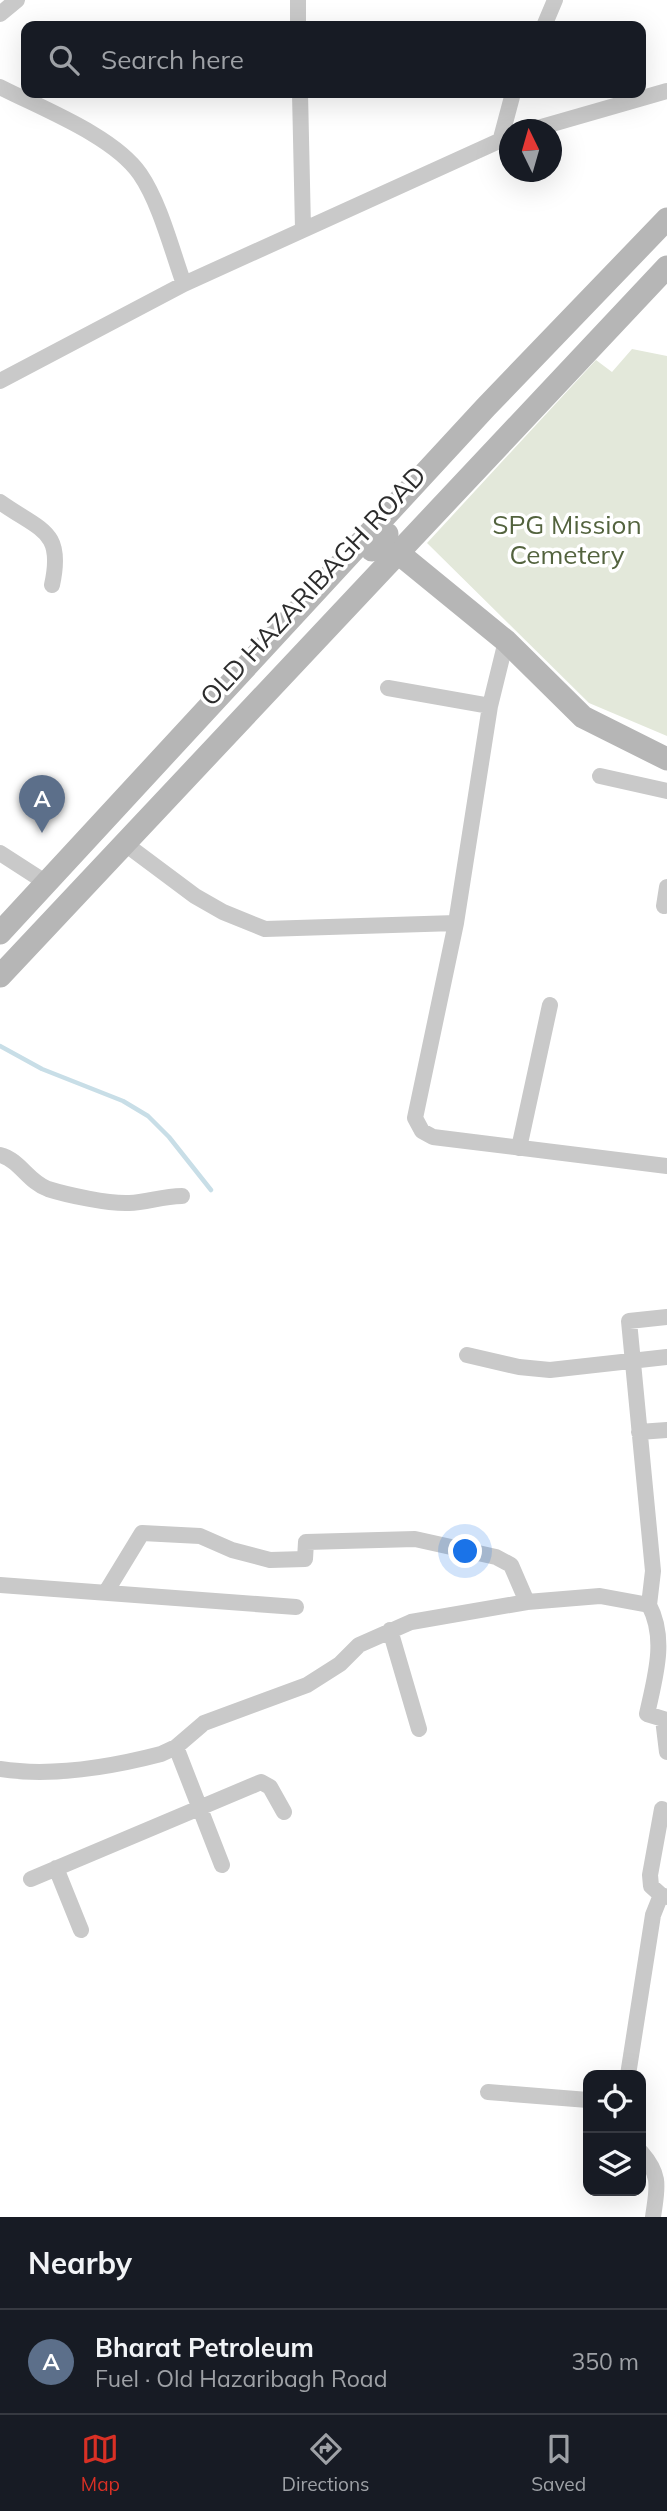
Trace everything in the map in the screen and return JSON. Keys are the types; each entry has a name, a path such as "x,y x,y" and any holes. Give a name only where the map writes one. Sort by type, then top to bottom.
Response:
{"street":[{"path":"0,14 17,0"},
{"path":"298,0 298,21"},
{"path":"546,21 555,0"},
{"path":"0,87 86,132 120,154 140,174 184,284"},
{"path":"646,97 667,91"},
{"path":"300,98 303,229"},
{"path":"508,119 512,98"},
{"path":"562,121 643,98"},
{"path":"0,381 184,284 499,140"},
{"path":"0,976 124,843 667,219"},
{"name":"OLD HAZARIBAGH ROAD","path":"0,960 667,237"},
{"name":"OLD HAZARIBAGH ROAD","path":"0,945 667,251"},
{"path":"0,933 46,882 384,544 667,267"},
{"path":"0,502 52,539 57,552 52,585"},
{"path":"384,544 506,641 583,717 667,760"},
{"path":"506,641 490,706 456,923 415,1118 422,1131 433,1137 667,1166"},
{"path":"388,688 490,706"},
{"path":"600,776 667,791"},
{"path":"124,843 195,895 223,912 265,929 456,923"},
{"path":"0,853 46,882"},
{"path":"664,906 667,887"},
{"path":"519,1148 550,1005"},
{"path":"0,1155 10,1158 36,1183 48,1189 126,1204 163,1196 182,1196"},
{"path":"667,1317 629,1321 653,1571 649,1605 663,1631 661,1674 647,1714 665,1720 667,1752"},
{"path":"467,1355 519,1367 550,1370 667,1357"},
{"path":"639,1432 667,1430"},
{"path":"106,1592 142,1533 164,1532 200,1536 232,1550 270,1560 305,1559 306,1542 415,1539 496,1557 511,1565 527,1602"},
{"path":"0,1585 296,1607"},
{"path":"0,1769 24,1773 53,1771 146,1758 176,1746 204,1723 307,1685 340,1664 359,1645 411,1622 527,1602 600,1595 649,1605"},
{"path":"390,1630 419,1729"},
{"path":"176,1746 222,1865"},
{"path":"31,1878 199,1805 261,1782 270,1787 284,1812"},
{"path":"629,2070 653,1915 664,1896 652,1886 650,1875 662,1809"},
{"path":"56,1868 81,1930"},
{"path":"488,2092 583,2100"},
{"path":"646,2158 654,2167 658,2184 653,2217"}],"green space":[{"name":"SPG Mission Cemetery","path":"632,349 667,356 667,736 589,703 427,543 596,360 612,372"}],"waterway":[{"path":"0,1046 42,1069 123,1101 148,1116 169,1137 211,1190"}],"place":[{"name":"Bharat Petroleum","path":"42,833"}]}
